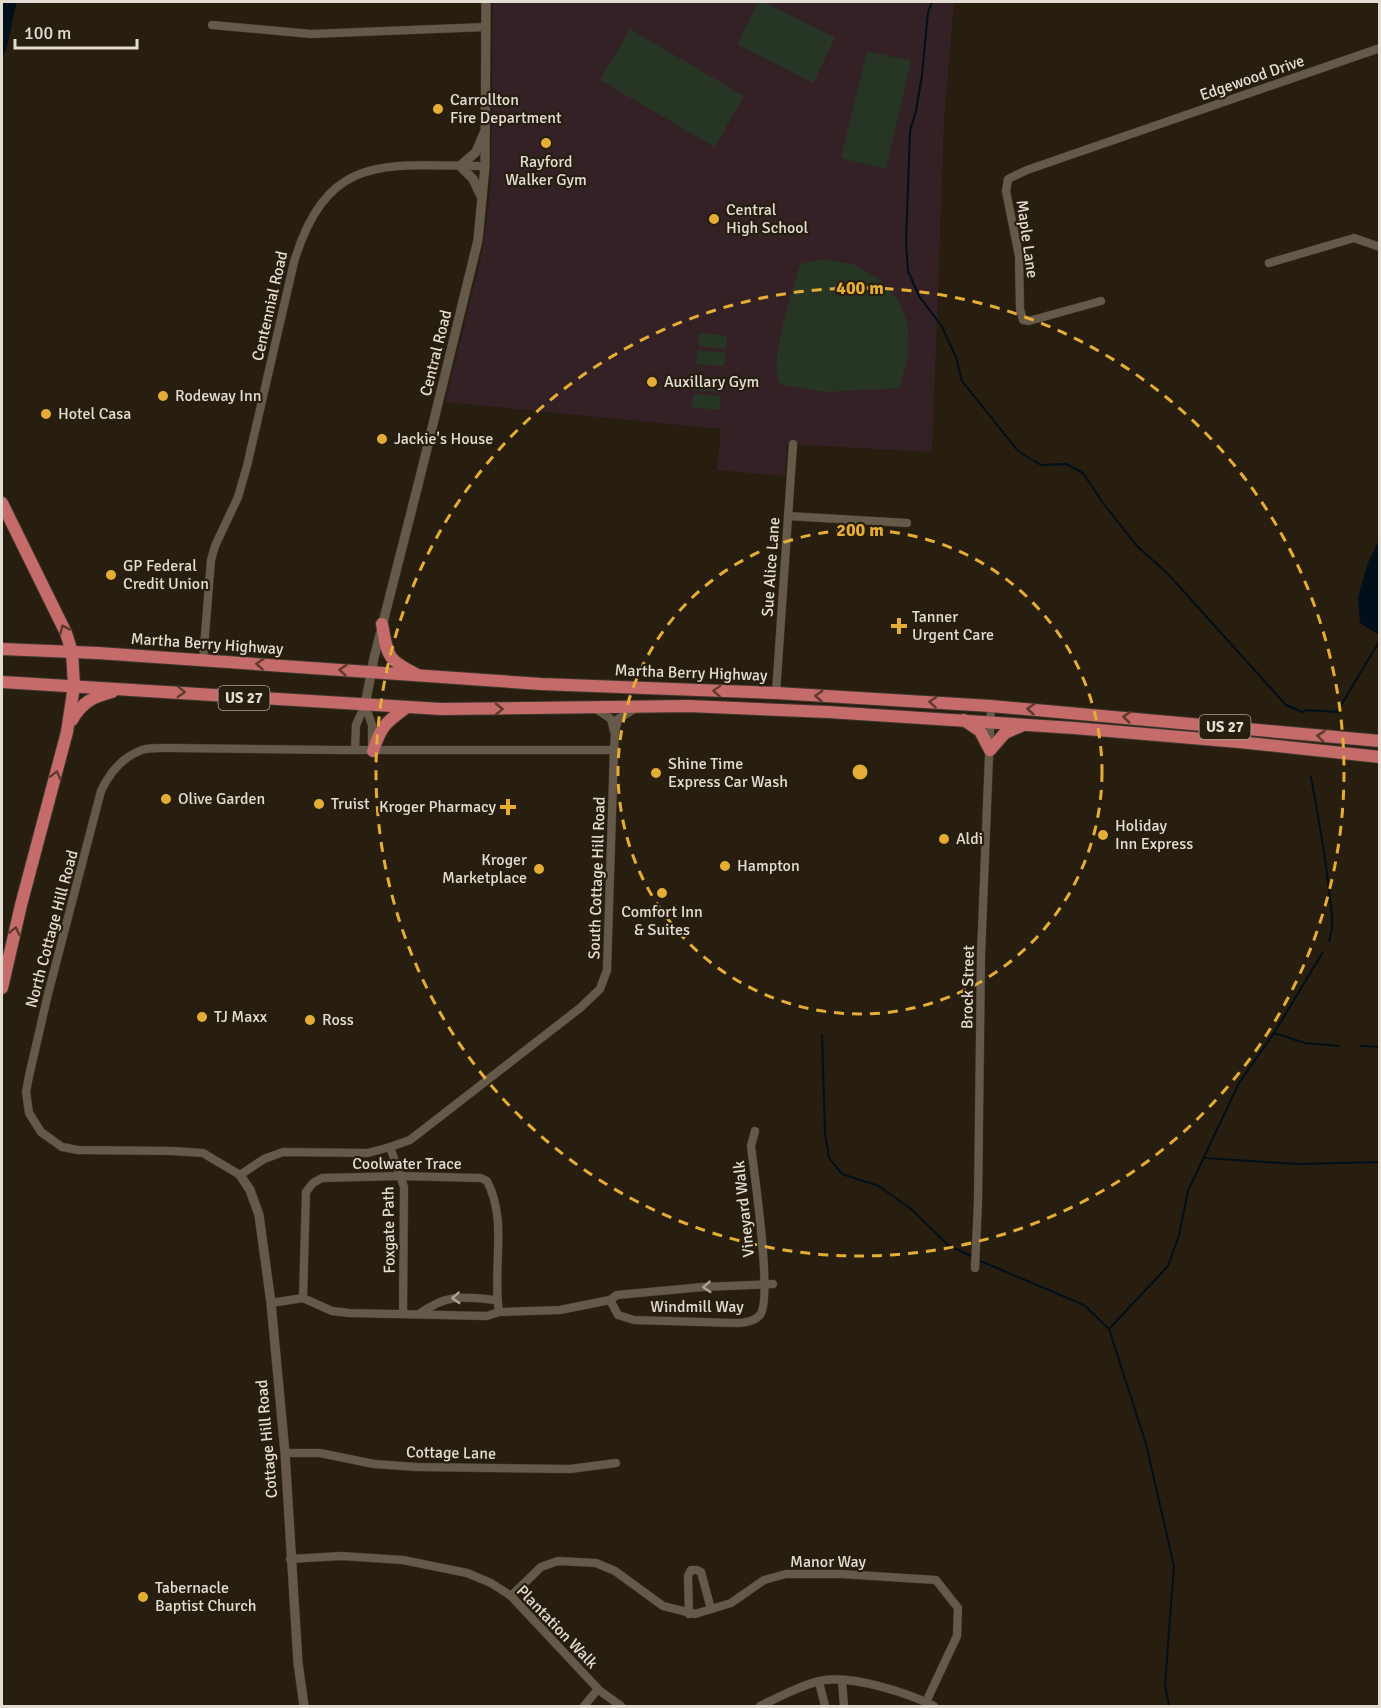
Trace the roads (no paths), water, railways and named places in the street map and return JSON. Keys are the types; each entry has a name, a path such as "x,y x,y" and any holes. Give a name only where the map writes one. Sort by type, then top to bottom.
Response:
{"highway":[{"path":"2,503 66,633 72,652 74,686 67,732 21,905 2,988"},
{"path":"382,624 387,653 392,660 419,676"},
{"name":"Martha Berry Highway","path":"2,649 203,660 541,684 776,693 991,706 1380,741"},
{"name":"Martha Berry Highway","path":"2,682 406,707 467,709 689,706 962,719 1239,742 1380,757"},
{"path":"67,732 76,713 87,701 93,697 122,690"},
{"path":"773,709 776,693"},
{"path":"373,751 379,731 406,707"},
{"path":"962,719 980,731 990,750 1005,733 1028,724"}],"street":[{"name":"Central Road","path":"355,750 356,725 365,705 370,673 474,258 483,200 485,166 486,2"},
{"path":"212,25 311,34 486,27"},
{"name":"Edgewood Drive","path":"1133,134 1380,48"},
{"path":"483,200 473,179 460,166 476,152 486,129"},
{"name":"Maple Lane","path":"1101,301 1029,321 1023,320 1020,309 1018,256 1006,183 1008,179 1027,170 1133,134"},
{"name":"Centennial Road","path":"203,660 211,560 215,546 238,497 294,262 310,219 323,199 341,184 367,171 396,165 485,166"},
{"path":"1269,263 1354,238 1380,247"},
{"name":"Sue Alice Lane","path":"776,693 793,444"},
{"path":"788,516 907,523"},
{"name":"Central Road","path":"365,705 372,725 373,751"},
{"name":"Brock Street","path":"975,1268 981,955 991,706"},
{"path":"615,732 618,719 639,707"},
{"path":"593,708 611,719 615,732"},
{"name":"South Cottage Hill Road","path":"240,1175 264,1159 283,1152 368,1153 410,1140 526,1051 600,989 607,970 615,732"},
{"name":"North Cottage Hill Road","path":"240,1175 203,1153 78,1150 62,1147 41,1132 28,1113 26,1092 31,1068 101,791 109,775 122,762 142,750 171,748 355,750"},
{"path":"355,750 614,750"},
{"name":"Vineyard Walk","path":"755,1131 751,1146 769,1285"},
{"name":"Foxgate Path","path":"390,1148 404,1187 403,1313"},
{"name":"Cottage Hill Road","path":"240,1175 250,1190 259,1215 271,1304 285,1453 298,1664 304,1707"},
{"name":"Coolwater Trace","path":"303,1298 306,1192 313,1183 322,1178 467,1177 487,1180 491,1189 499,1235 497,1300 499,1312"},
{"name":"Windmill Way","path":"303,1298 332,1311 349,1313 487,1316 499,1312 560,1310 610,1300 617,1295 703,1287 769,1285 764,1309 760,1316 746,1322 634,1320 618,1315 610,1300"},
{"path":"419,1314 436,1302 452,1297 497,1300"},
{"path":"271,1304 303,1298"},
{"name":"Cottage Lane","path":"285,1453 320,1453 374,1464 417,1467 570,1469 616,1463"},
{"name":"Plantation Walk","path":"290,1559 341,1556 403,1560 467,1573 491,1583 511,1596 598,1689 616,1705"},
{"path":"511,1596 541,1567 558,1561 596,1563 615,1571 663,1606 689,1614 688,1576 691,1570 697,1570 701,1572 711,1609"},
{"name":"Manor Way","path":"689,1614 731,1603 764,1580 786,1574 841,1574 936,1580 958,1608 957,1636 926,1702"},
{"path":"760,1707 825,1680 869,1683 926,1702 934,1707"},
{"path":"842,1681 844,1707"},
{"path":"819,1682 825,1707"},
{"path":"584,1707 598,1689"}],"water":[{"path":"2,2 17,2 2,58"},
{"path":"1379,540 1379,635 1360,623 1358,598 1367,565"}],"waterway":[{"path":"932,2 928,12 916,111 910,131 906,241 908,271 919,296 941,325 956,357 962,381 1018,451 1041,465 1066,464 1083,473 1137,546 1168,574 1286,705 1302,712 1306,710 1337,712 1380,640"},
{"path":"1311,777 1331,910 1332,928 1329,941"},
{"path":"1109,1329 1168,1266 1179,1235 1188,1191 1239,1083 1274,1033 1323,952"},
{"path":"1274,1033 1305,1043 1339,1046"},
{"path":"822,1035 825,1133 829,1158 842,1174 879,1186 911,1209 948,1245 973,1257"},
{"path":"1361,1046 1380,1047"},
{"path":"1204,1158 1297,1164 1380,1162"},
{"path":"978,1260 1084,1305 1109,1329 1146,1444 1174,1566 1165,1684 1169,1706"}],"place":[{"name":"Carrollton Fire Department","path":"438,109"},
{"name":"Rayford Walker Gym","path":"546,143"},
{"name":"Central High School","path":"714,219"},
{"name":"Auxillary Gym","path":"652,382"},
{"name":"Rodeway Inn","path":"163,396"},
{"name":"Hotel Casa","path":"46,414"},
{"name":"Jackie's House","path":"382,439"},
{"name":"GP Federal Credit Union","path":"111,575"},
{"name":"Tanner Urgent Care","path":"899,626"},
{"name":"Shine Time Express Car Wash","path":"656,773"},
{"name":"Olive Garden","path":"166,799"},
{"name":"Truist","path":"319,804"},
{"name":"Kroger Pharmacy","path":"508,807"},
{"name":"Holiday Inn Express","path":"1103,835"},
{"name":"Aldi","path":"944,839"},
{"name":"Hampton","path":"725,866"},
{"name":"Kroger Marketplace","path":"539,869"},
{"name":"Comfort Inn & Suites","path":"662,893"},
{"name":"TJ Maxx","path":"202,1017"},
{"name":"Ross","path":"310,1020"},
{"name":"Tabernacle Baptist Church","path":"143,1597"}]}
